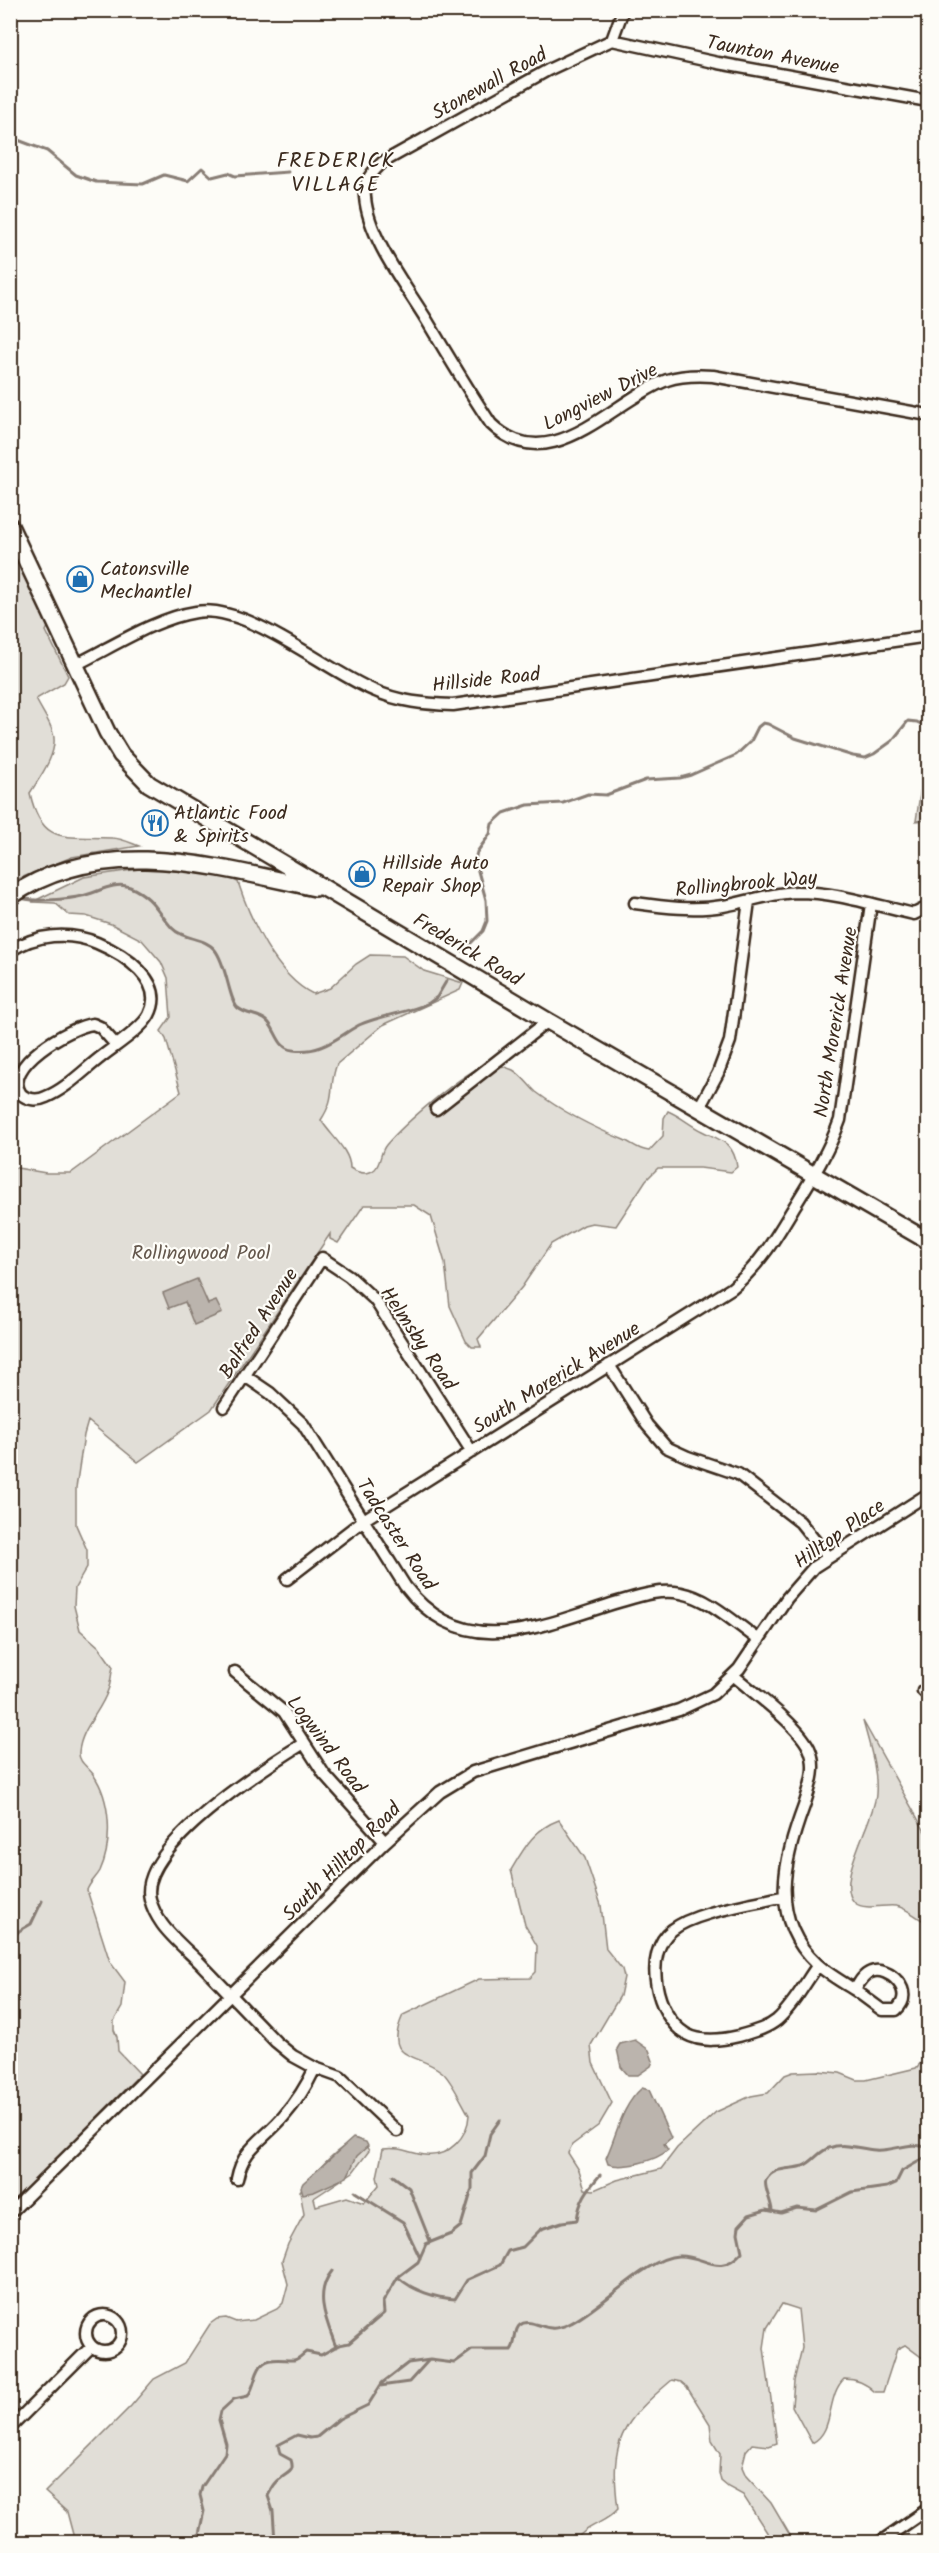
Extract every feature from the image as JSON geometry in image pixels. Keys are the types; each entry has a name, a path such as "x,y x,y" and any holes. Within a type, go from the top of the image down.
{"main road":[{"name":"Frederick Road","path":"10,526 107,732 121,755 149,784 172,800 548,1021 928,1241"},
{"path":"13,895 35,882 60,873 115,860 137,859 229,868 329,891"}],"street":[{"path":"612,40 623,10"},
{"name":"Taunton Avenue","path":"612,40 718,63 928,101"},
{"name":"Stonewall Road","path":"366,184 371,174 383,162 548,70 612,40"},
{"name":"Longview Drive","path":"366,184 364,196 369,213 388,256 486,417 503,435 515,441 542,446 558,441 583,429 651,388 668,380 694,375 712,376 928,415"},
{"name":"Hillside Road","path":"75,664 168,619 199,611 213,611 235,616 259,627 371,690 409,702 453,705 928,636"},
{"name":"Rollingbrook Way","path":"635,903 697,909 749,901 770,895 814,892 833,893 914,914 928,907"},
{"path":"699,1108 718,1073 730,1041 749,901"},
{"name":"North Morerick Avenue","path":"814,1175 840,1120 872,904"},
{"path":"10,951 36,939 74,936 104,946 132,963 148,981 152,993 149,1016 141,1025 116,1045 45,1098 27,1099 14,1084 14,1076 19,1068 46,1044 75,1028 93,1024 100,1027 116,1045"},
{"path":"436,1109 548,1021"},
{"name":"South Morerick Avenue","path":"286,1579 365,1519 732,1288 766,1254 814,1175"},
{"name":"Balfred Avenue","path":"224,1407 322,1258"},
{"name":"Helmsby Road","path":"322,1258 349,1276 375,1300 472,1452"},
{"path":"609,1365 647,1425 666,1447 745,1478 800,1522 828,1557"},
{"name":"Tadcaster Road","path":"245,1376 270,1393 303,1424 415,1599 428,1611 457,1627 474,1632 507,1633 642,1595 670,1591 698,1599 759,1640"},
{"name":"Hilltop Place","path":"759,1640 798,1583 814,1567 928,1494"},
{"name":"South Hilltop Road","path":"10,2213 385,1842 440,1792 473,1772 679,1710 713,1694 733,1675 759,1640"},
{"name":"Logwind Road","path":"236,1672 274,1702 293,1724 339,1792 385,1842"},
{"path":"733,1675 797,1732 810,1749 813,1762 811,1785 788,1852 783,1879 788,1912 800,1941 818,1965 882,2010 896,2010 905,1999 905,1994 897,1982 884,1972 876,1970 864,1977 855,1990"},
{"path":"304,1743 253,1776 210,1809 164,1856 150,1882 150,1897 162,1924 276,2042 293,2056 315,2068 340,2077 397,2132"},
{"path":"785,1896 694,1918 670,1931 656,1952 654,1963 655,1978 668,2016 686,2034 700,2039 727,2039 757,2031 777,2019 818,1965"},
{"path":"237,2179 244,2156 283,2118 305,2089 315,2068"},
{"path":"10,2428 91,2347"},
{"path":"880,2542 928,2509"}],"green space":[{"path":"11,546 48,627 46,631 68,676 64,683 36,699 50,724 54,740 48,764 30,793 35,811 50,831 59,835 115,838 139,846 72,857 11,882"},
{"path":"928,741 928,820 916,821"},
{"name":"Rollingwood Pool","path":"146,868 224,876 238,882 257,929 276,960 300,986 313,994 330,988 356,964 370,955 403,956 424,971 463,983 460,990 383,1025 337,1064 331,1098 321,1120 347,1155 350,1168 353,1170 366,1173 375,1169 384,1148 394,1136 434,1100 463,1078 486,1065 513,1070 536,1092 557,1107 589,1125 645,1150 649,1151 663,1136 664,1118 668,1111 725,1143 733,1152 737,1167 731,1172 700,1168 658,1168 646,1180 616,1226 592,1223 584,1225 551,1244 522,1287 478,1339 481,1347 472,1347 466,1341 450,1306 445,1263 431,1216 414,1205 364,1205 338,1243 330,1239 330,1234 211,1410 138,1462 88,1421 76,1488 76,1525 87,1550 87,1567 75,1588 74,1606 80,1630 99,1647 113,1667 105,1698 83,1735 79,1752 82,1762 99,1784 107,1808 108,1821 104,1860 100,1871 87,1890 110,1962 125,1982 122,2007 114,2021 118,2051 140,2074 11,2204 11,1167 46,1173 71,1173 181,1092 166,1039 161,1031 171,1017 168,978 161,962 142,940 111,924 86,916 69,915 55,903 32,902 84,877"},
{"path":"863,1721 928,1837 928,1923 896,1906 864,1907 855,1903 850,1894 849,1881 852,1867 876,1794 874,1766"},
{"path":"559,1820 585,1858 601,1905 606,1949 622,1969 624,1977 620,1996 591,2045 593,2063 612,2103 599,2125 572,2145 568,2153 579,2170 585,2189 594,2190 617,2180 661,2169 677,2148 716,2112 751,2096 768,2093 785,2075 793,2072 818,2071 840,2073 857,2080 866,2080 916,2068 928,2055 928,2362 905,2345 897,2349 883,2392 875,2392 861,2382 844,2379 838,2386 824,2431 812,2443 792,2406 794,2381 802,2348 798,2309 782,2304 767,2328 764,2348 777,2443 769,2446 752,2444 746,2451 742,2467 746,2476 771,2503 794,2542 777,2542 768,2534 743,2495 721,2481 720,2454 712,2441 710,2424 687,2387 681,2382 672,2380 641,2409 622,2435 615,2466 618,2509 585,2531 574,2542 75,2542 67,2512 45,2492 131,2406 154,2379 185,2363 210,2324 217,2319 226,2318 236,2322 254,2320 277,2309 283,2303 288,2284 282,2261 304,2214 300,2191 326,2162 340,2149 357,2139 365,2144 369,2151 353,2172 314,2198 316,2206 347,2197 364,2203 379,2185 377,2177 383,2149 433,2155 449,2149 461,2138 469,2115 457,2092 442,2072 406,2054 400,2048 397,2041 398,2030 403,2015 479,1979 530,1978 536,1972 537,1946 525,1925 511,1870 536,1834"}],"shaded area":[{"path":"197,1279 208,1304 216,1301 222,1313 194,1325 185,1302 169,1308 163,1293"},
{"path":"635,2040 649,2050 653,2061 651,2066 638,2075 628,2075 621,2067 617,2049 620,2044"},
{"path":"642,2088 649,2090 671,2138 664,2144 668,2150 656,2158 639,2163 608,2164 606,2158 624,2112"},
{"path":"353,2138 366,2142 368,2146 357,2156 347,2177 314,2192 303,2194 301,2187 303,2183"}],"waterway":[{"path":"10,137 47,151 76,175 96,182 143,184 164,175 188,181 202,168 212,177 228,173 235,176 288,172"},
{"path":"463,951 483,931 487,921 486,900 475,860 477,852 490,834 492,824 504,813 528,805 563,803 588,794 606,795 646,780 691,775 736,755 751,741 758,727 763,723 795,738 865,758 892,741 908,721 917,722 928,728"},
{"path":"20,897 40,900 69,898 118,885 138,891 177,932 206,943 215,950 222,964 232,998 238,1008 267,1021 280,1042 293,1050 303,1051 321,1047 359,1025 429,1003 437,997 447,980"},
{"path":"10,1941 19,1931 31,1924 42,1901"},
{"path":"205,2542 199,2534 204,2511 200,2495 202,2487 225,2453 226,2444 219,2420 221,2411 234,2399 248,2396 259,2369 266,2362 294,2360 306,2352 321,2355 339,2345 349,2343 384,2313 383,2302 398,2277 418,2262 426,2244 451,2234 461,2226 472,2189 472,2173 485,2156 490,2134 500,2120"},
{"path":"772,2211 765,2183 769,2176 778,2170 803,2166 829,2148 846,2146 882,2150 915,2145 928,2148"},
{"path":"275,2542 273,2511 268,2496 276,2482 292,2467 291,2460 280,2454 278,2445 297,2435 317,2437 339,2419 368,2405 382,2383 408,2363 430,2360 454,2363 472,2350 511,2350 516,2330 523,2323 547,2328 569,2324 595,2308 638,2274 666,2259 687,2256 718,2265 726,2264 742,2252 739,2226 749,2215 766,2210 781,2213 797,2208 816,2210 852,2192 887,2187 896,2183 902,2171 928,2156"},
{"path":"398,2277 425,2293 455,2299 467,2280 500,2265 508,2251 523,2247 541,2229 577,2220 584,2196 600,2175"},
{"path":"393,2176 409,2188 430,2241"},
{"path":"355,2192 403,2222 420,2258"},
{"path":"332,2271 323,2289 323,2299 326,2318 336,2347"},
{"path":"380,2386 409,2382 428,2361"}],"place":[{"name":"Catonsville Mechantle1","path":"80,579"},
{"name":"Atlantic Food & Spirits","path":"155,823"},
{"name":"Hillside Auto Repair Shop","path":"362,874"}],"district":[{"name":"FREDERICK VILLAGE","path":"336,172"}]}
